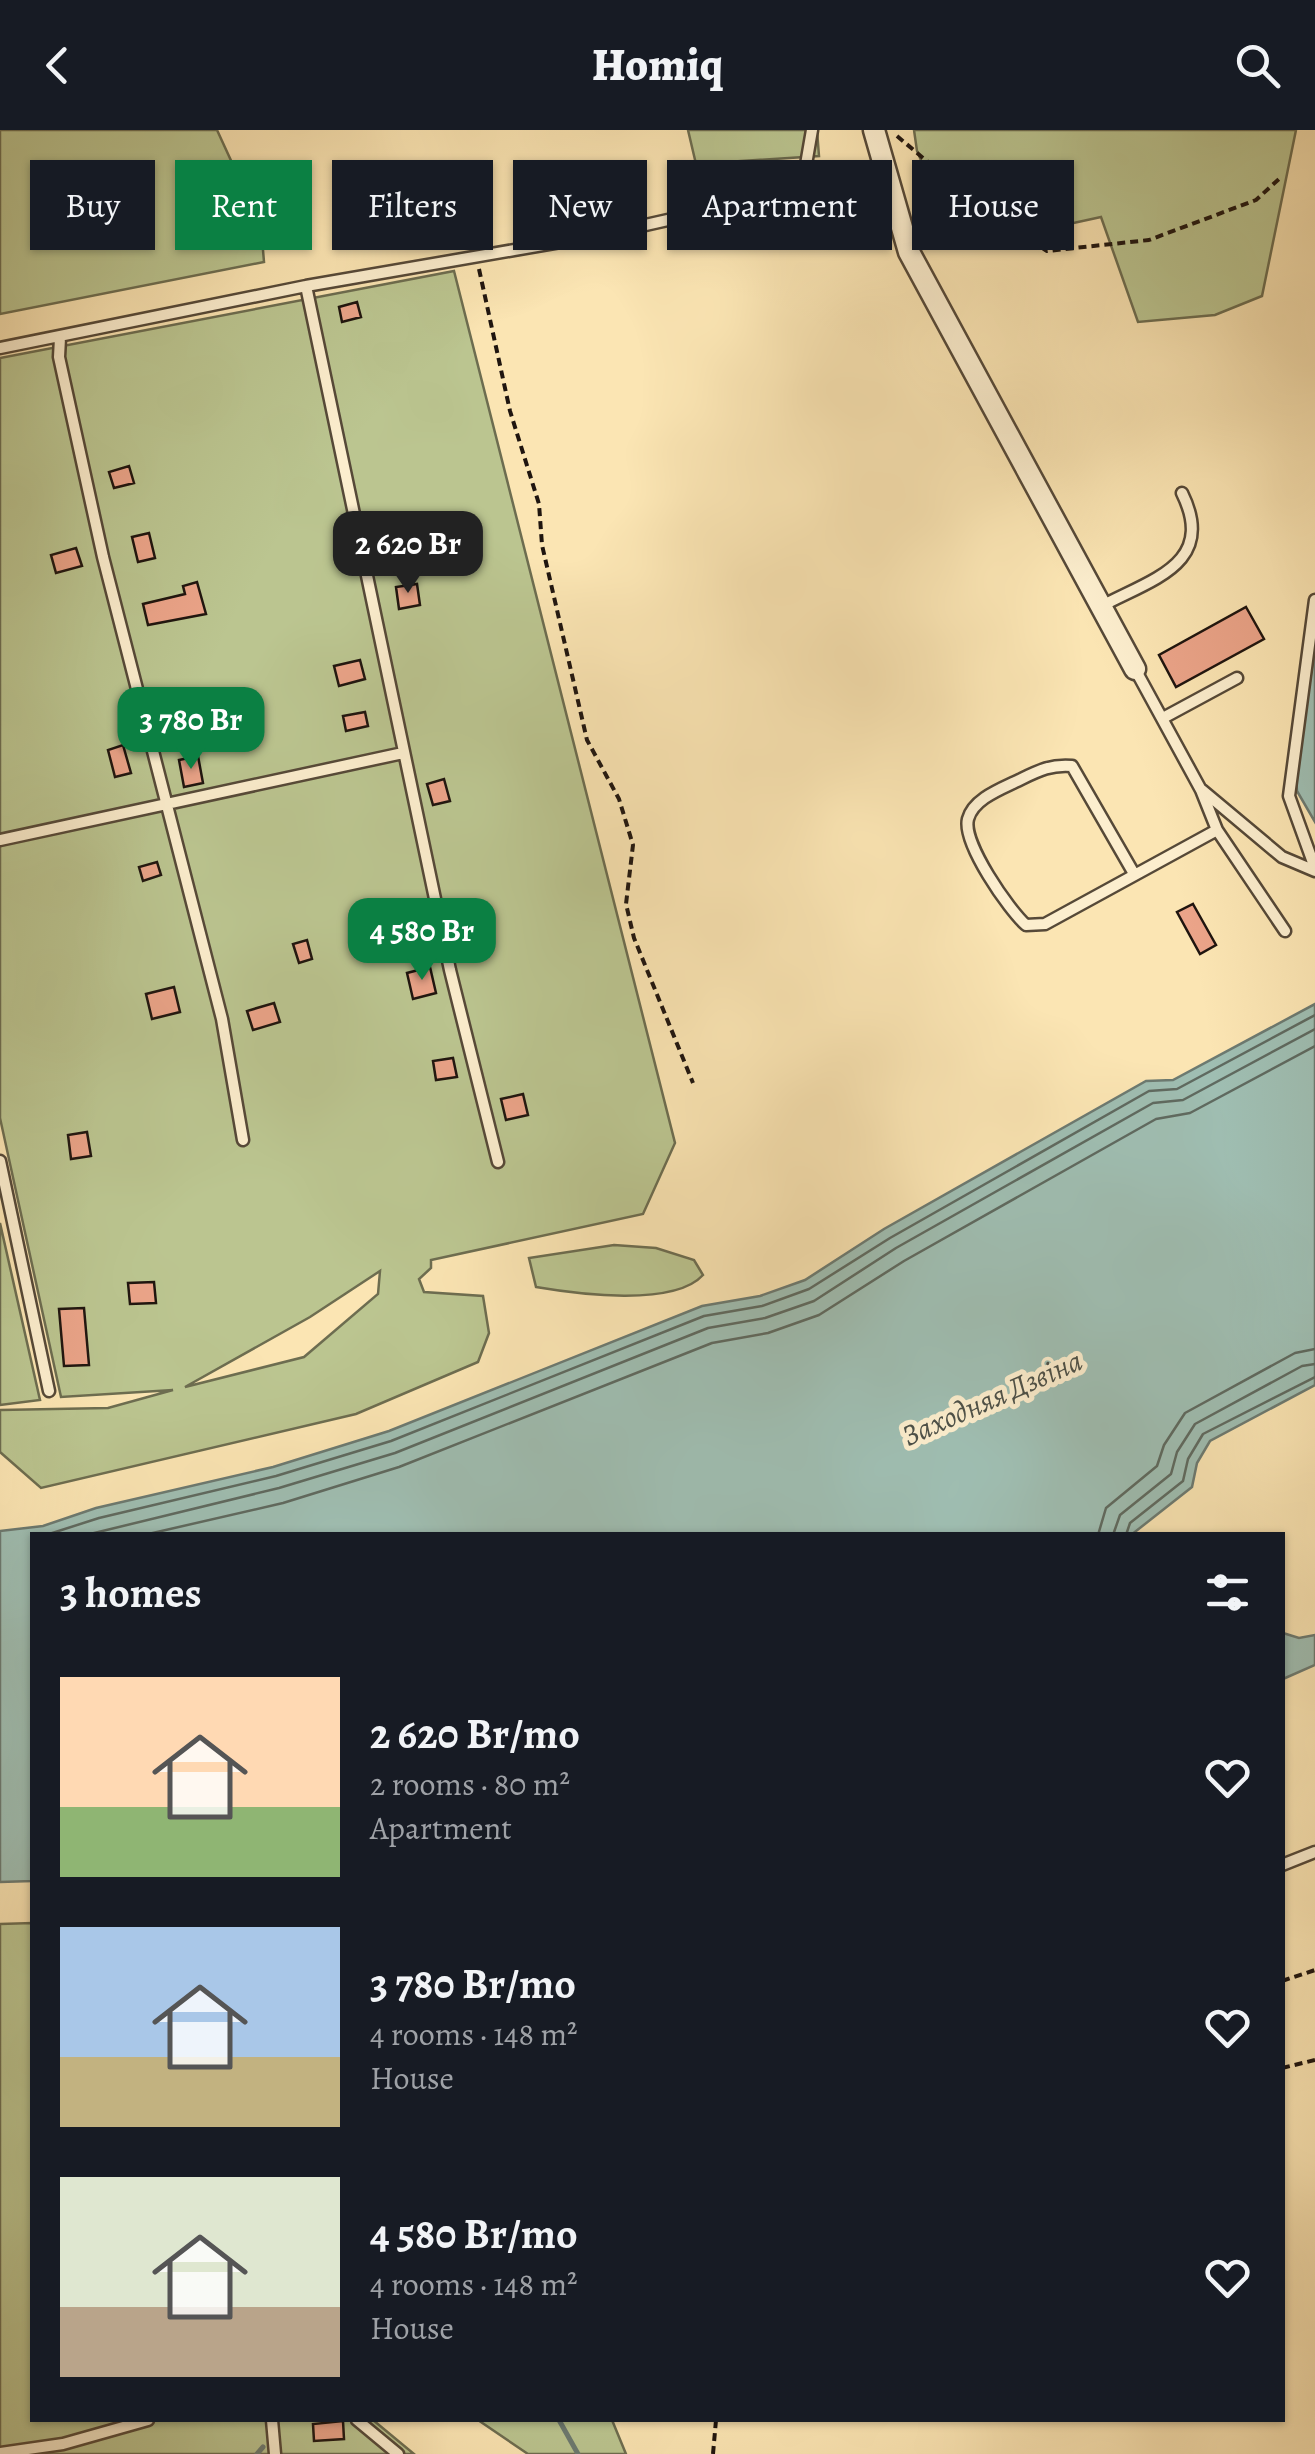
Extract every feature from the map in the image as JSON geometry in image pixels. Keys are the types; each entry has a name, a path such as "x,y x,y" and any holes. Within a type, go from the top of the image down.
{"street":[{"path":"874,130 909,252 1099,608 1136,668"}],"lane":[{"path":"0,348 306,286 600,236 779,195 804,176 812,130"},
{"path":"306,286 450,970 498,1162"},
{"path":"60,338 59,357 99,539 222,1019 243,1140"},
{"path":"1099,608 1180,562 1194,542 1194,516 1182,493"},
{"path":"1315,600 1289,796 1315,869"},
{"path":"1136,668 1201,790 1217,830 1285,931"},
{"path":"1163,718 1237,678"},
{"path":"0,840 403,753"},
{"path":"1133,872 1072,766 1052,764 984,798 968,817 968,835 1010,911 1026,925 1045,924 1133,872 1217,830"},
{"path":"1201,790 1282,857 1315,869"},
{"path":"0,1166 49,1391"},
{"path":"1285,1864 1315,1852"},
{"path":"0,2453 64,2449 142,2422"},
{"path":"272,2422 275,2454"},
{"path":"359,2422 398,2454"}],"path":[{"path":"889,130 986,211 1047,251 1148,240 1256,200 1279,179"},
{"path":"476,256 510,411 539,504 542,546 587,740 619,799 633,845 626,904 634,938 692,1083"},
{"path":"1285,1980 1315,1970"},
{"path":"1285,2067 1315,2060"},
{"path":"714,2454 716,2422"}],"green space":[{"path":"0,130 217,130 231,160 175,160 175,250 263,250 264,262 0,314"},
{"path":"688,130 817,130 819,156 695,160"},
{"path":"914,130 1296,130 1262,296 1215,315 1138,322 1101,217 1074,223 1074,160 921,160"},
{"path":"454,271 675,1143 643,1214 431,1260 431,1268 419,1279 424,1292 483,1296 489,1333 478,1362 356,1414 41,1488 0,1452 0,1410 108,1408 173,1390 61,1397 0,1118 0,358","holes":["380,1271 378,1294 304,1357 185,1387 310,1317"]},
{"path":"0,1223 40,1400 0,1405"},
{"path":"614,1245 656,1248 694,1260 703,1275 689,1285 648,1295 599,1295 536,1287 529,1258"},
{"path":"30,1923 30,2422 375,2422 414,2454 0,2454 0,1924"},
{"path":"481,2422 613,2422 626,2454 528,2454"}],"water":[{"path":"1315,646 1315,822 1297,791 1296,778"},
{"name":"Заходняя Дзвіна","path":"1315,1004 1315,1385 1210,1441 1197,1463 1192,1487 1135,1532 30,1532 30,1881 0,1882 0,1531 43,1526 96,1508 273,1467 389,1431 702,1306 760,1296 805,1280 884,1229 1146,1081 1173,1080"},
{"path":"1285,1634 1299,1638 1315,1635 1315,1665 1285,1678"}],"building":[{"path":"357,302 361,317 342,322 339,307"},
{"path":"129,466 134,483 114,488 109,472"},
{"path":"149,533 155,558 138,562 132,537"},
{"path":"76,548 82,566 56,573 51,555"},
{"path":"197,582 206,614 148,625 143,604 185,594 183,586"},
{"path":"417,584 420,605 399,609 396,587"},
{"path":"1246,607 1264,639 1176,687 1159,655"},
{"path":"360,660 365,679 339,686 334,666"},
{"path":"181,705 185,722 161,728 157,711"},
{"path":"365,712 368,726 346,731 343,716"},
{"path":"123,745 131,773 115,777 108,750"},
{"path":"198,756 203,783 184,787 179,760"},
{"path":"444,779 450,801 433,805 427,784"},
{"path":"157,862 161,875 143,881 139,867"},
{"path":"1193,904 1216,945 1200,954 1177,912"},
{"path":"307,940 312,959 299,963 293,944"},
{"path":"430,967 436,993 413,999 407,973"},
{"path":"174,987 180,1012 152,1019 146,994"},
{"path":"274,1003 280,1022 253,1030 247,1011"},
{"path":"453,1058 457,1077 436,1080 433,1061"},
{"path":"523,1094 528,1115 506,1120 501,1099"},
{"path":"87,1132 91,1156 71,1159 68,1135"},
{"path":"154,1282 156,1303 130,1304 128,1283"},
{"path":"84,1308 89,1365 64,1366 59,1309"},
{"path":"343,2422 344,2439 314,2441 313,2424"}],"waterway":[{"path":"560,2422 578,2454"},
{"path":"257,2454 263,2447"}]}
